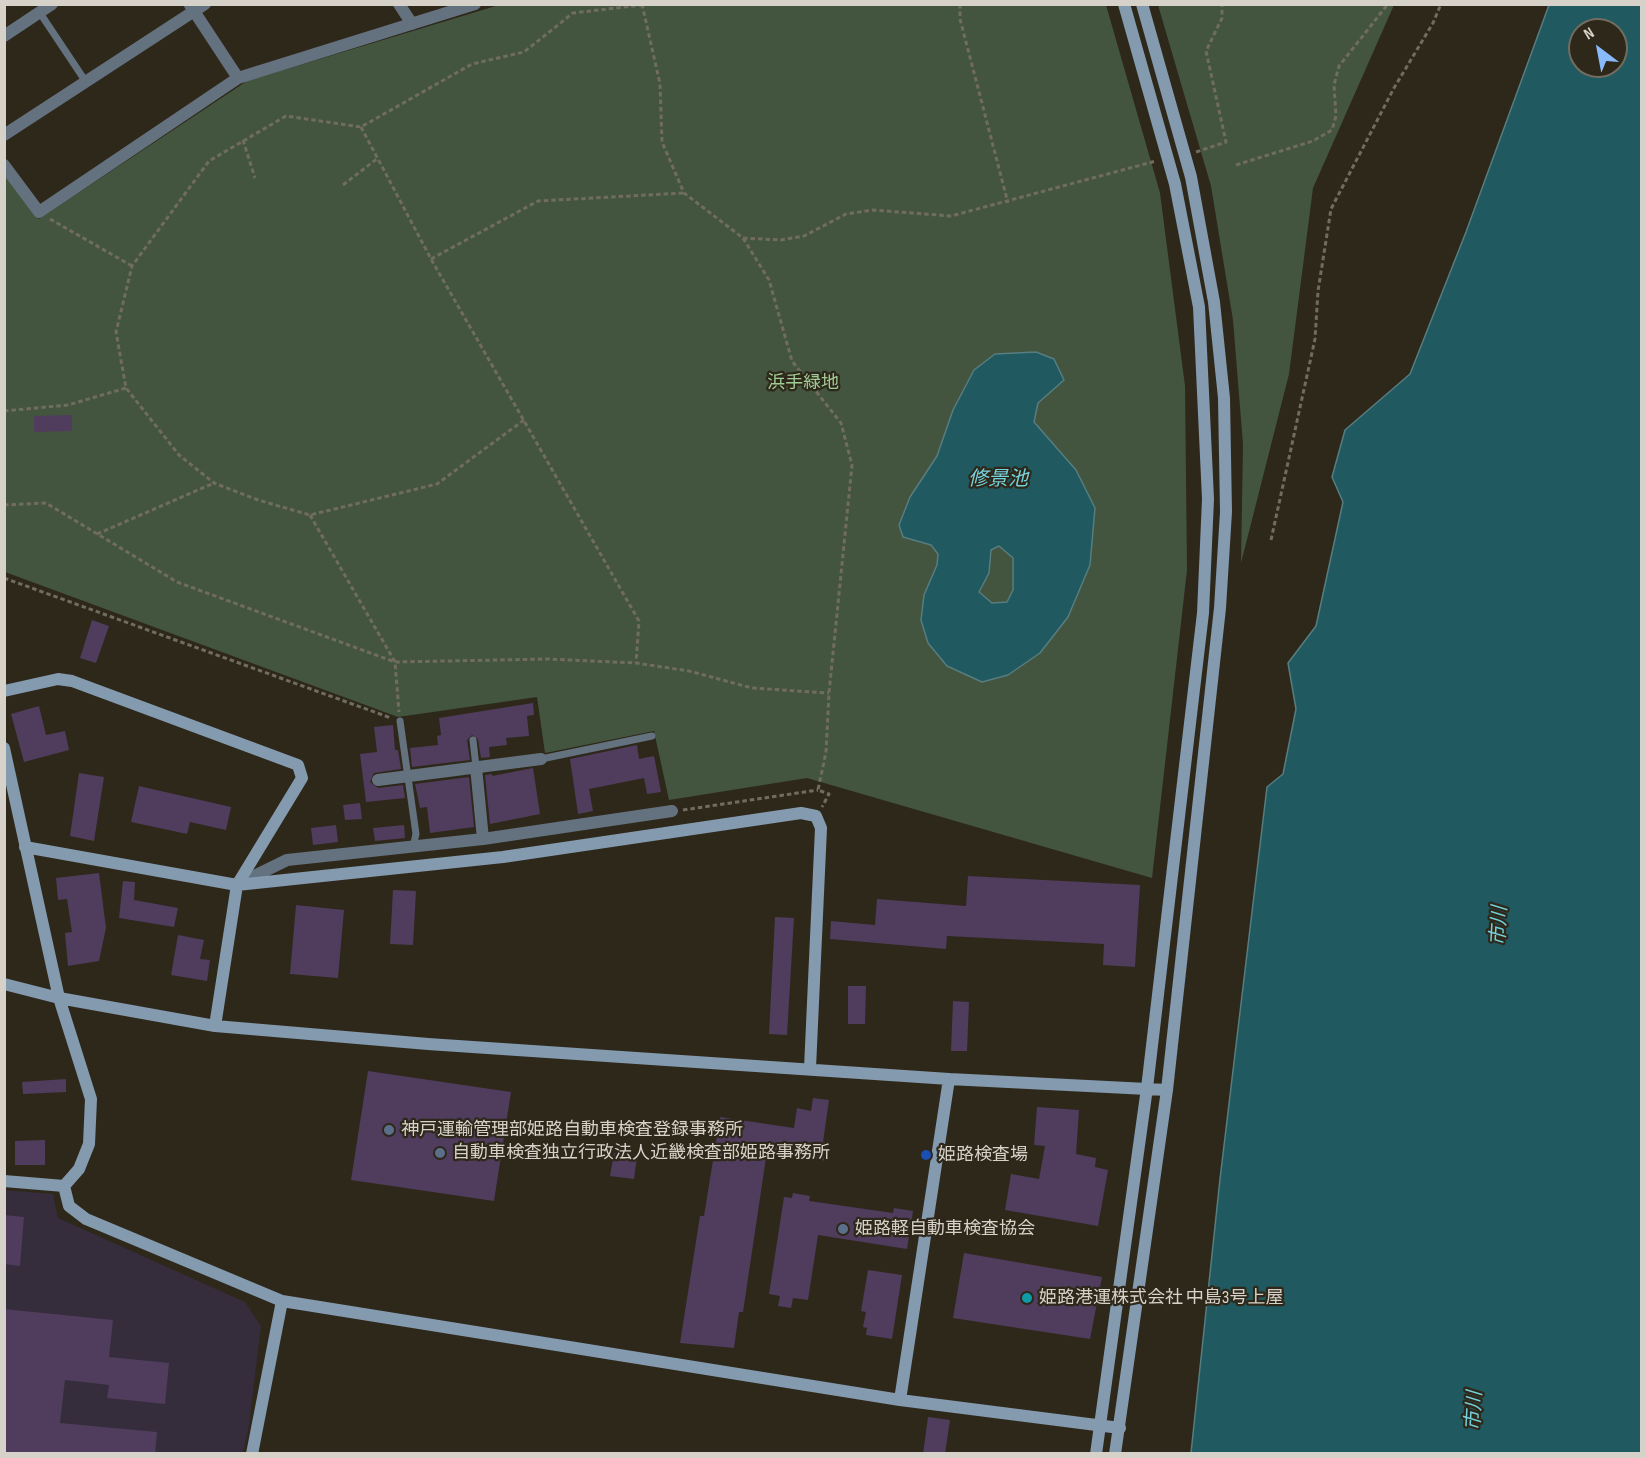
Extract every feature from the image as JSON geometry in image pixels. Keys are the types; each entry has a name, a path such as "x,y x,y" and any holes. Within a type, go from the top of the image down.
{"street":[{"path":"4,36 52,4"},
{"path":"399,4 412,24"},
{"path":"4,165 39,212 238,78 475,4"},
{"path":"1096,1454 1147,1088 1203,613 1208,499 1199,307 1168,160 1124,4"},
{"path":"1115,1454 1167,1090 1220,608 1226,512 1224,398 1214,302 1185,155 1142,4"},
{"path":"4,135 196,7 238,78"},
{"path":"1168,160 1185,155"},
{"path":"4,691 58,679 72,681 298,765 302,778 237,885 215,1026"},
{"path":"4,748 59,998 91,1099 92,1120 86,1152 79,1169 64,1186"},
{"path":"378,780 541,759"},
{"path":"476,767 483,839"},
{"path":"237,885 287,860 483,839 672,811"},
{"path":"25,847 237,885 503,857 801,813 816,816 821,828 810,1068"},
{"path":"4,984 59,998 215,1026 428,1044 949,1079 1167,1090"},
{"path":"900,1400 949,1079"},
{"path":"4,1181 64,1186"},
{"path":"64,1186 69,1206 86,1219 282,1301 900,1400 1120,1428"},
{"path":"252,1454 282,1301"}],"lane":[{"path":"40,13 86,82"},
{"path":"400,721 416,834 413,847"},
{"path":"541,759 652,736"},
{"path":"473,740 476,767"}],"path":[{"path":"960,4 960,19 1008,202"},
{"path":"1185,155 1226,142 1206,51 1222,18 1222,4"},
{"path":"1236,165 1312,141 1332,130 1336,116 1334,85 1339,66 1388,4"},
{"path":"1271,540 1315,339 1318,291 1331,208 1394,88 1442,4"},
{"path":"524,420 437,484 310,515 258,500 214,483 179,455 126,388 116,332 132,266 209,161 286,116 361,127 472,64 524,52 573,13 642,5 660,84 662,142 684,193 743,238 769,280 792,361 841,423 852,465 829,693 826,752 818,790"},
{"path":"361,127 431,260 639,621 636,663"},
{"path":"243,140 255,178"},
{"path":"343,185 378,159"},
{"path":"743,238 781,240 804,236 846,214 873,210 951,216 1155,161 1168,160"},
{"path":"431,260 538,201 684,193"},
{"path":"39,212 132,266"},
{"path":"4,411 68,405 126,388"},
{"path":"97,534 214,483"},
{"path":"4,505 46,503 177,582 395,662 548,659 636,663 689,671 752,688 829,693"},
{"path":"4,578 400,721 395,662 310,515"},
{"path":"672,811 818,790 829,794 816,816"}],"shaded area":[{"path":"4,1190 53,1194 58,1218 245,1302 261,1326 249,1425 243,1453 5,1453"}],"green space":[{"name":"浜手緑地","path":"499,5 1106,5 1160,193 1185,386 1187,570 1152,878 807,778 669,800 654,731 545,753 537,697 398,717 5,572 4,173 39,219 247,81"},
{"path":"1158,5 1394,5 1313,188 1289,374 1241,563 1243,444 1233,320 1211,186"}],"water":[{"name":"市川","path":"1549,5 1641,5 1641,1453 1191,1453 1220,1179 1267,787 1283,774 1296,709 1288,663 1316,626 1343,502 1332,477 1345,430 1410,374 1466,232"},
{"name":"修景池","path":"1036,352 1054,359 1064,380 1038,403 1034,422 1076,470 1095,508 1090,565 1068,617 1040,653 1008,675 982,682 947,666 928,643 921,620 924,595 937,565 938,554 931,545 903,537 899,525 910,497 937,456 953,410 974,370 995,354","holes":["999,546 1013,558 1013,590 1007,602 992,603 979,592 989,573 991,550"]}],"building":[{"path":"72,415 72,431 34,432 34,416"},
{"path":"92,620 109,626 96,663 80,658"},
{"path":"533,703 534,715 527,716 529,736 506,738 507,745 489,747 490,757 481,758 478,739 472,735 467,740 470,760 412,767 410,748 438,745 437,736 441,735 439,718"},
{"path":"39,706 46,735 65,731 69,750 24,762 11,714"},
{"path":"393,725 395,750 398,750 401,769 374,773 370,782 378,788 403,785 405,798 366,802 360,754 377,752 374,727"},
{"path":"637,745 639,759 654,756 661,792 647,794 644,778 589,789 593,811 578,814 570,759"},
{"path":"533,768 540,814 490,824 485,775 492,774 492,776"},
{"path":"79,773 104,777 94,841 70,836"},
{"path":"469,777 474,827 430,833 427,807 420,808 415,784"},
{"path":"139,786 231,807 226,830 190,822 187,834 131,822"},
{"path":"360,803 362,819 345,820 343,805"},
{"path":"336,825 338,842 313,845 311,828"},
{"path":"404,825 405,838 375,841 373,828"},
{"path":"99,873 106,928 99,961 68,966 65,933 72,932 67,899 58,900 56,878"},
{"path":"968,876 1140,885 1135,967 1103,965 1104,944 947,936 946,949 830,939 831,921 875,925 877,899 966,906"},
{"path":"123,881 135,882 134,900 178,908 174,927 119,918"},
{"path":"393,890 416,891 413,945 390,944"},
{"path":"296,905 344,910 338,978 290,974"},
{"path":"775,917 794,918 787,1035 769,1034"},
{"path":"178,935 204,940 200,959 210,960 207,981 171,975"},
{"path":"848,986 866,986 865,1024 848,1024"},
{"path":"953,1001 969,1002 967,1051 951,1051"},
{"path":"368,1071 511,1092 494,1201 351,1180"},
{"path":"66,1079 66,1092 23,1094 22,1082"},
{"path":"813,1098 829,1100 823,1142 829,1143 827,1161 767,1151 743,1312 739,1312 734,1348 680,1343 700,1216 704,1216 720,1117 794,1128 797,1108 811,1111"},
{"path":"1037,1107 1079,1110 1076,1154 1096,1158 1095,1167 1108,1170 1098,1226 1005,1210 1011,1174 1039,1179 1045,1146 1034,1145"},
{"path":"45,1140 45,1165 15,1165 15,1141"},
{"path":"614,1153 637,1157 634,1179 610,1176"},
{"path":"793,1193 810,1196 809,1201 893,1213 894,1208 913,1211 907,1249 818,1235 808,1300 793,1298 791,1308 778,1306 780,1296 769,1294 784,1197 792,1198"},
{"path":"4,1215 24,1217 20,1266 4,1264"},
{"name":"姫路港運株式会社 中島3号上屋","path":"964,1253 1102,1277 1090,1339 953,1318"},
{"path":"868,1270 902,1275 892,1339 866,1335 867,1328 863,1327 866,1312 861,1311"},
{"path":"4,1309 113,1320 109,1357 169,1363 165,1404 107,1398 109,1385 65,1380 60,1423 157,1432 155,1454 4,1454"},
{"path":"928,1417 950,1420 945,1454 923,1454"}],"place":[{"name":"神戸運輸管理部姫路自動車検査登録事務所","path":"389,1130"},
{"name":"自動車検査独立行政法人近畿検査部姫路事務所","path":"440,1153"},
{"name":"姫路検査場","path":"926,1155"},
{"name":"姫路軽自動車検査協会","path":"843,1229"},
{"name":"姫路港運株式会社 中島3号上屋","path":"1027,1298"}]}
